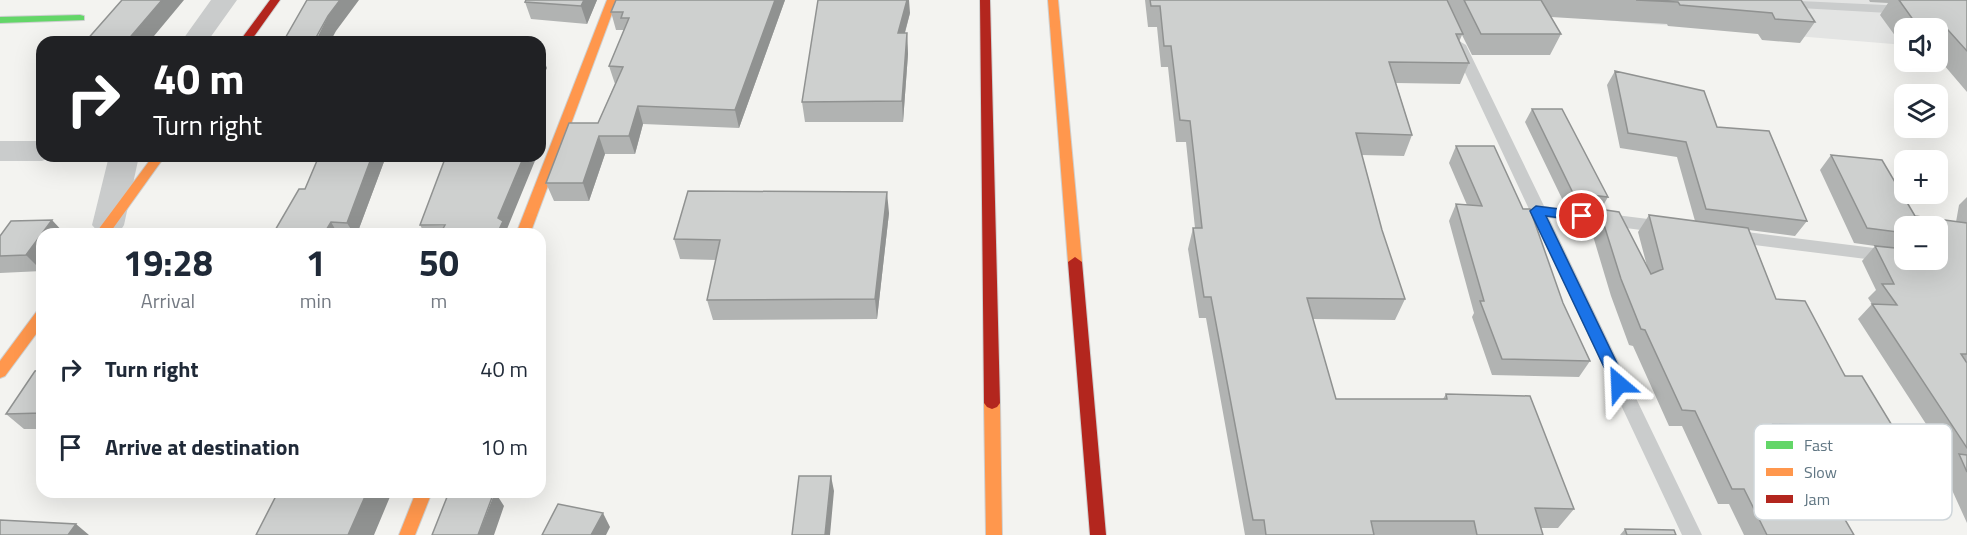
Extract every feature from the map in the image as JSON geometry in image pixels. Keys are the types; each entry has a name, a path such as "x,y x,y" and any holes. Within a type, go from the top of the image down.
{"main road":[{"path":"248,36 275,0"},
{"path":"525,228 612,0"},
{"path":"985,0 994,535"},
{"path":"1053,0 1098,535"},
{"path":"0,20 80,18"},
{"path":"106,228 155,162"},
{"path":"0,372 36,323"},
{"path":"407,535 422,498"}],"street":[{"path":"198,36 224,0"},
{"path":"0,151 36,151"},
{"path":"106,228 122,162"}],"lane":[{"path":"1770,3 1921,10"},
{"path":"1452,32 1692,535"},
{"path":"1536,211 1677,229"},
{"path":"1712,233 1894,256"}],"shaded area":[{"path":"1361,0 1957,0 1945,18 1894,18 1894,44"}],"building":[{"path":"122,0 162,0 131,36 90,36"},
{"path":"307,0 340,0 317,36 286,36"},
{"path":"526,0 584,0 581,6 525,2"},
{"path":"616,0 775,0 735,110 638,106 629,136 599,136 583,183 546,183 569,123 598,123 623,67 609,66 629,18 621,18 623,12 611,12"},
{"path":"818,0 907,0 898,33 907,33 902,101 802,102"},
{"path":"1150,0 1447,0 1463,34 1456,34 1469,63 1389,62 1412,135 1356,133 1382,230 1405,299 1307,298 1336,399 1447,399 1446,394 1530,396 1574,509 1535,508 1543,535 1477,535 1474,521 1371,521 1374,535 1266,535 1264,520 1253,520 1211,297 1204,297 1193,228 1202,228 1190,121 1180,120 1171,46 1164,46 1160,6 1151,6"},
{"path":"1464,0 1541,0 1561,34 1481,34"},
{"path":"1636,0 1801,0 1815,22 1775,19 1772,13 1680,5 1678,2"},
{"path":"1899,0 1967,0 1967,51 1948,30 1948,18 1912,18"},
{"path":"1615,71 1704,91 1717,127 1769,131 1807,221 1706,209 1686,142 1628,133"},
{"path":"1532,109 1562,109 1608,197 1573,193"},
{"path":"1456,146 1494,146 1523,209 1530,209 1563,303 1590,361 1502,359 1480,301 1484,301 1456,204 1482,206"},
{"path":"1831,155 1882,160 1894,180 1894,204 1908,204 1915,216 1894,216 1894,232 1867,228"},
{"path":"316,162 370,162 347,223 331,222 327,228 276,228 299,189 305,189"},
{"path":"444,162 521,162 498,218 503,221 500,228 443,228 445,225 420,225"},
{"path":"688,191 887,192 875,299 707,300 720,240 674,239"},
{"path":"1599,209 1619,212 1651,274 1663,269 1649,215 1748,228 1776,299 1805,301 1845,376 1862,376 1891,424 1754,424 1754,509 1744,489 1732,489 1695,411 1682,410 1645,330 1641,329 1621,279"},
{"path":"52,220 46,228 36,228 36,242 26,255 0,256 0,236 11,221"},
{"path":"1948,220 1967,223 1967,354 1961,354 1967,363 1967,448 1872,304 1897,305 1882,284 1894,284 1875,246 1894,248 1894,270 1948,270"},
{"path":"35,371 36,413 6,414"},
{"path":"1959,454 1967,455 1967,472"},
{"path":"799,476 831,476 825,535 792,535"},
{"path":"275,498 364,498 348,535 256,535"},
{"path":"447,498 492,498 478,535 432,535"},
{"path":"558,504 603,513 591,535 542,535"},
{"path":"0,520 76,524 68,535 0,535"},
{"path":"1760,520 1845,520 1854,535 1767,535"},
{"path":"1625,529 1674,530 1676,535 1627,535"}],"traffic: fast":[{"path":"0,20 80,18"}],"traffic: slow":[{"path":"525,228 612,0"},
{"path":"1053,0 1075,262"},
{"path":"106,228 155,162"},
{"path":"0,372 36,323"},
{"path":"992,403 994,535"},
{"path":"407,535 422,498"}],"traffic: jam":[{"path":"248,36 275,0"},
{"path":"985,0 992,403"},
{"path":"1075,262 1098,535"}],"route":[{"path":"1582,216 1536,211 1619,384"}]}
